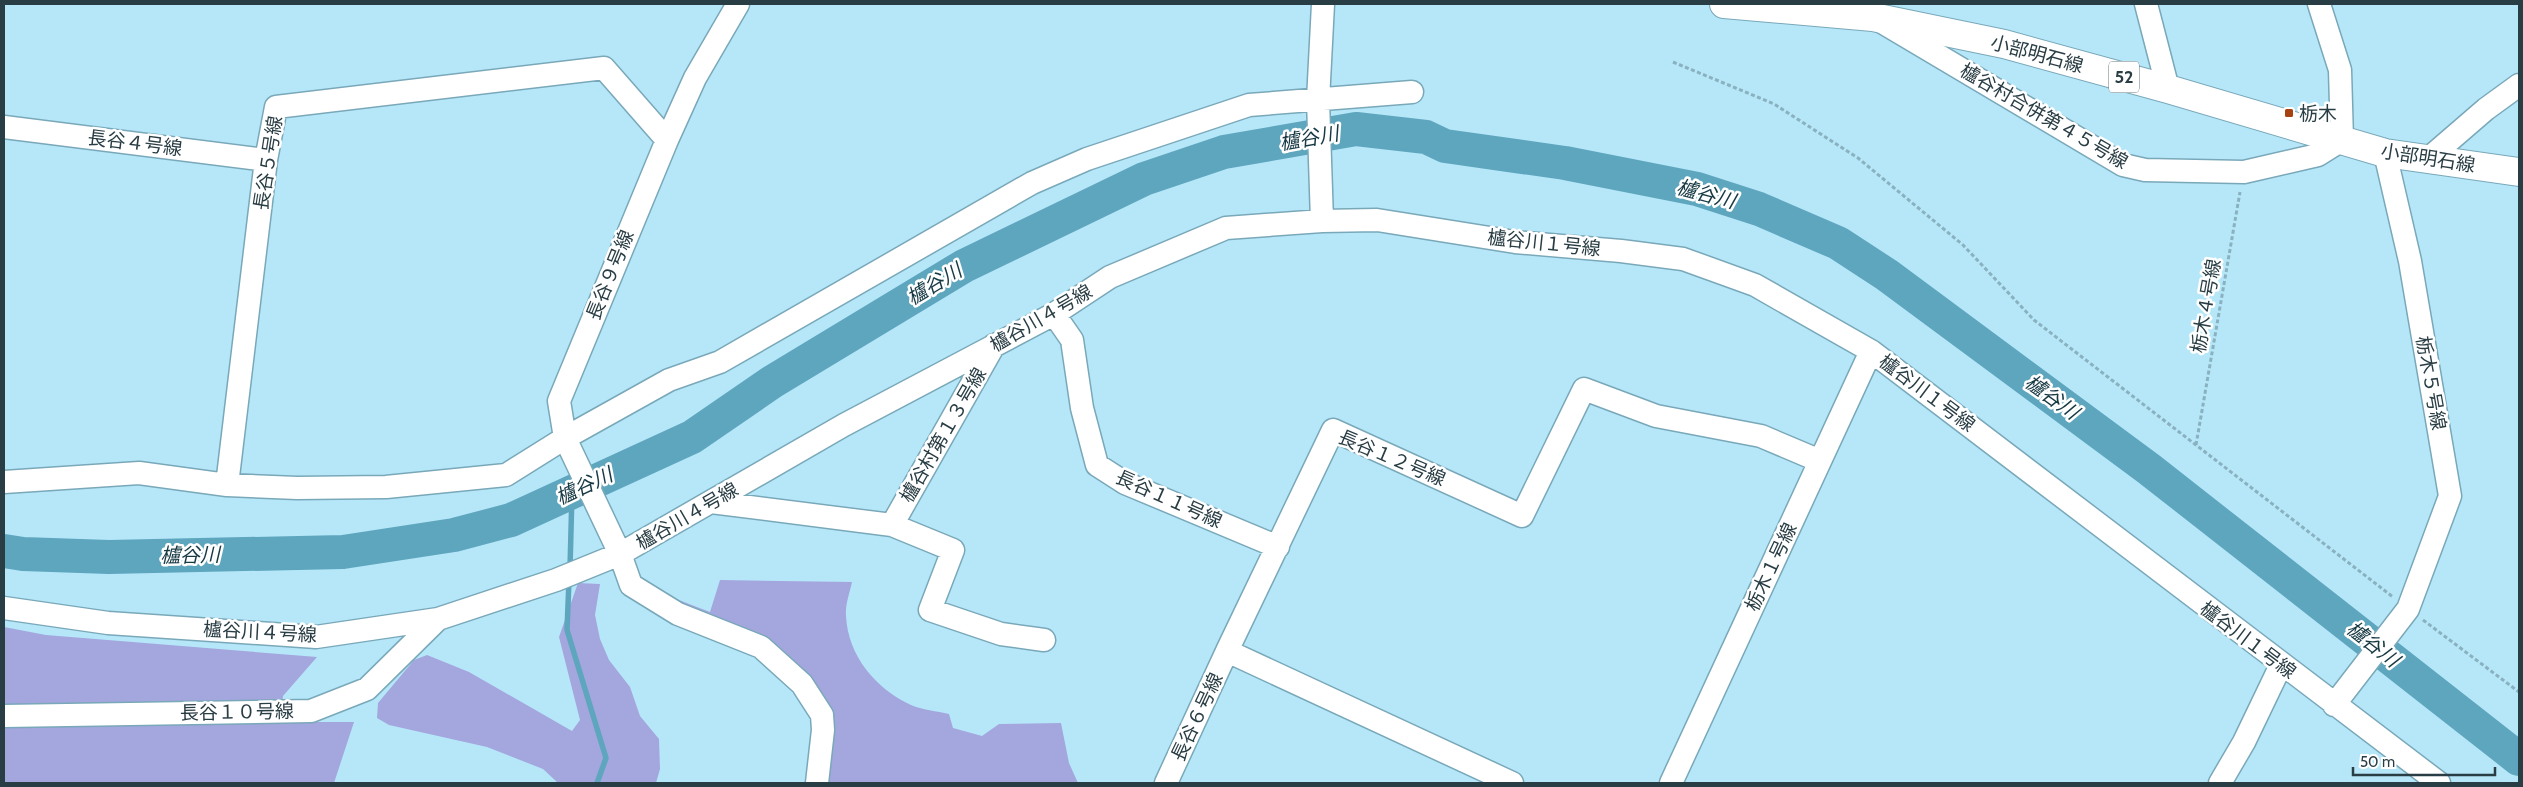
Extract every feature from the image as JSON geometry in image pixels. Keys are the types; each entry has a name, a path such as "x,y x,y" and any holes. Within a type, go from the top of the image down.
{"main road":[{"name":"小部明石線","path":"1724,4 1874,10 2168,88 2385,152 2519,172"}],"street":[{"name":"長谷９号線","path":"738,4 695,78 666,140 560,401 565,438 620,554 631,585 678,614 761,647 802,684 822,715 823,730 817,783"},
{"path":"1322,221 1318,100 1323,4"},
{"path":"2146,4 2168,88"},
{"path":"2319,4 2340,70 2342,140"},
{"name":"櫨谷村合併第４５号線","path":"1874,10 2123,165 2145,170 2244,172 2318,155 2342,140"},
{"name":"長谷５号線","path":"227,485 266,160 276,107 604,68 666,140"},
{"path":"2428,159 2486,109 2519,85"},
{"path":"4,482 139,473 227,485 297,488 386,487 506,475 565,438 669,380 720,362 1032,183 1087,159 1249,105 1412,92"},
{"name":"長谷４号線","path":"4,127 266,160"},
{"name":"栃木５号線","path":"2334,705 2408,609 2450,496 2410,261 2385,152"},
{"name":"櫨谷川１号線","path":"1322,221 1377,220 1515,242 1621,251 1683,260 1755,285 1871,351 2281,665 2439,783"},
{"name":"櫨谷川４号線","path":"4,608 108,623 316,637 438,619 556,580 620,554 844,425 1054,314 1110,277 1226,228 1322,221"},
{"name":"長谷１１号線","path":"1054,314 1072,340 1082,408 1097,465 1126,483 1278,547"},
{"name":"櫨谷村第１３号線","path":"892,525 994,345"},
{"name":"栃木１号線","path":"1671,783 1871,351"},
{"name":"長谷１２号線","path":"1227,651 1333,430 1522,516 1584,389 1656,416 1761,436 1820,462"},
{"path":"711,502 892,525 953,550 930,610 1001,634 1044,640"},
{"name":"長谷１０号線","path":"4,716 311,711 367,688 438,619"},
{"path":"1227,651 1512,783"},
{"name":"長谷６号線","path":"1166,783 1227,651"},
{"path":"2220,783 2244,742 2281,665"}],"path":[{"path":"1673,62 1774,104 1858,158 1963,245 2034,320 2408,609 2519,692"},
{"name":"栃木４号線","path":"2196,445 2244,172"}],"shaded area":[{"path":"720,580 852,582 846,612 852,645 866,670 886,690 915,707 949,714 953,728 982,736 999,724 1061,723 1069,763 1078,783 824,783 810,679 676,608 676,599 710,612"},
{"path":"578,583 600,584 595,615 600,639 609,660 630,687 640,716 659,739 660,769 656,783 558,783 543,769 487,747 389,725 377,718 378,703 414,660 427,655 469,672 572,731 580,720 559,637"},
{"path":"4,627 46,635 317,657 283,696 280,722 354,722 334,783 4,783"}],"waterway":[{"name":"櫨谷川","path":"4,551 23,554 109,557 343,552 454,535 511,520 692,437 772,382 964,266 1144,179 1224,152 1356,129 1426,137 1445,146 1565,163 1697,189 1759,209 1838,243 1887,275 2149,469 2519,759"},
{"path":"570,569 572,492"},
{"path":"569,580 567,630 606,758 597,783"}],"place":[{"name":"栃木","path":"2289,113"}]}
